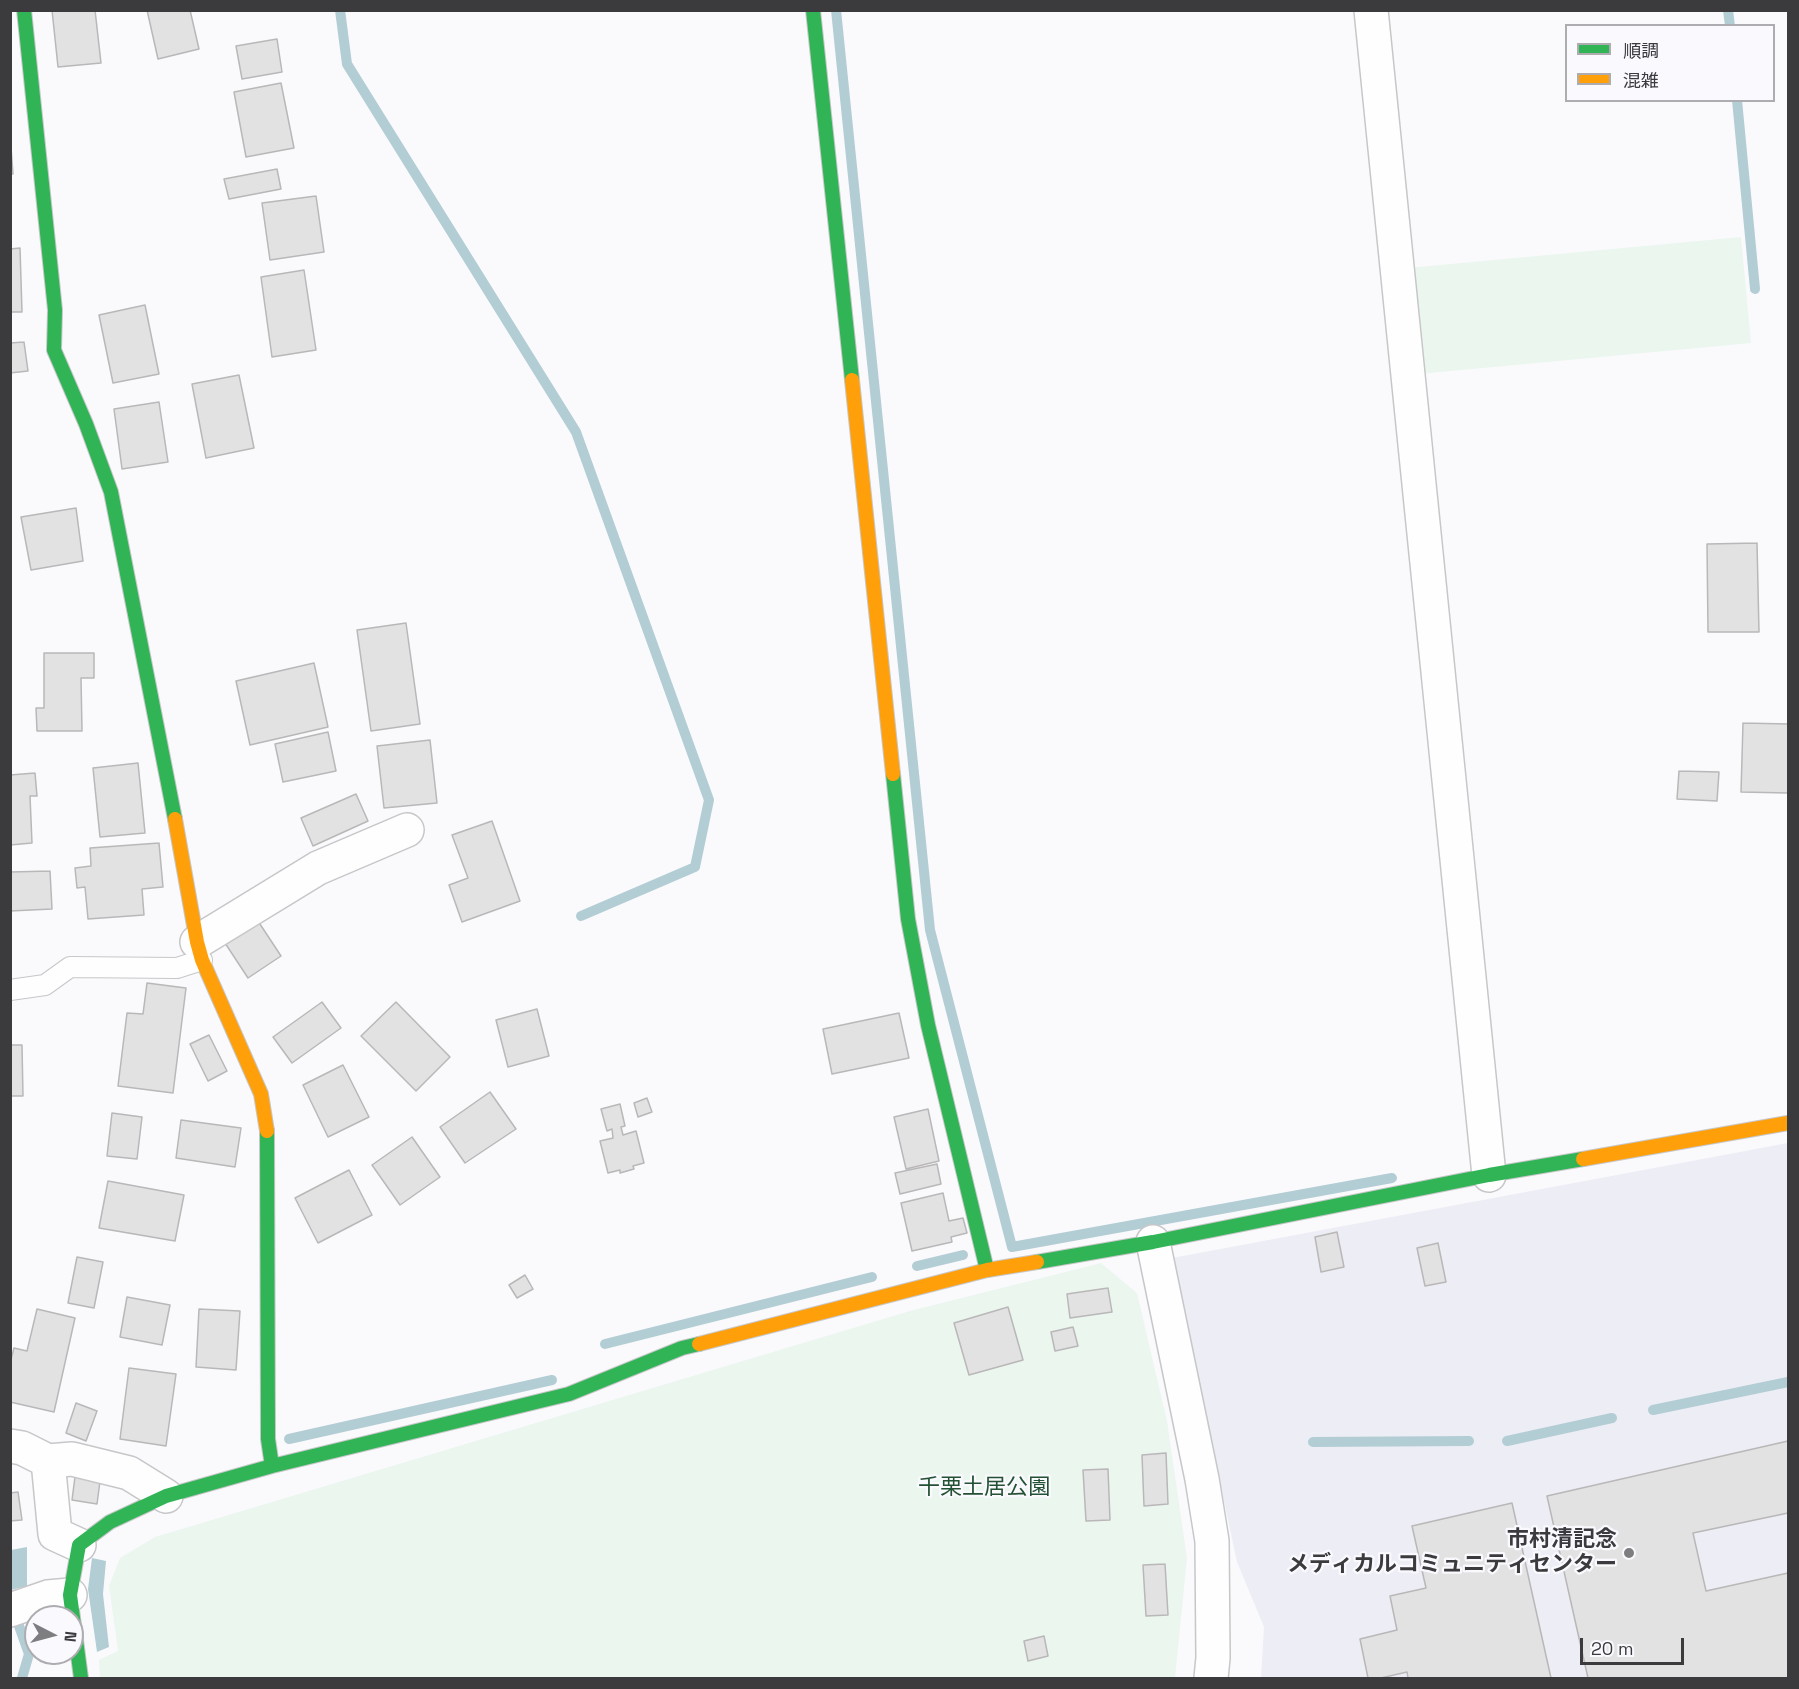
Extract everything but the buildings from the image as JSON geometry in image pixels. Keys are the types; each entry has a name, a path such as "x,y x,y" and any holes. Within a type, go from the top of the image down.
{"street":[{"path":"24,10 55,310 54,350 86,424 111,492 200,951 261,1094 268,1134 268,1439 272,1466"},
{"path":"813,10 908,919 928,1025 987,1270"},
{"path":"1371,10 1489,1175"},
{"path":"200,951 318,868 407,830"},
{"path":"81,1678 70,1595 79,1545 110,1522 166,1496 272,1466 569,1394 682,1348 987,1270 1153,1242 1489,1175 1788,1123"},
{"path":"1153,1242 1202,1479 1212,1541 1213,1658 1211,1678"},
{"path":"10,1446 22,1448 48,1461 72,1459 129,1473 166,1496"},
{"path":"48,1461 55,1534 79,1545"},
{"path":"10,1610 48,1597 70,1595"}],"lane":[{"path":"10,990 45,985 70,967 177,968 200,951"}],"shaded area":[{"path":"1788,1143 1788,1678 1261,1678 1264,1627 1237,1562 1172,1258"}],"green space":[{"path":"1741,237 1751,343 1419,374 1408,268"},
{"name":"千栗土居公園","path":"1101,1263 1137,1293 1167,1421 1187,1558 1175,1678 100,1678 99,1660 118,1651 109,1586 120,1558 155,1537 910,1311"}],"water":[{"path":"27,1547 27,1586 11,1590 11,1550"},
{"path":"92,1558 106,1561 103,1594 109,1647 97,1652 88,1589"}],"waterway":[{"path":"340,10 347,64 576,432 709,800 695,867 581,916"},
{"path":"836,10 930,930 1012,1247 1392,1178"},
{"path":"1728,10 1730,24"},
{"path":"1737,102 1755,289"},
{"path":"917,1266 963,1255"},
{"path":"605,1344 872,1277"},
{"path":"289,1439 552,1380"},
{"path":"1653,1410 1788,1382"},
{"path":"1507,1441 1612,1418"},
{"path":"1313,1442 1469,1441"},
{"path":"18,1623 29,1654 22,1678"}],"traffic: fast":[{"path":"24,10 55,310 54,350 86,424 111,492 175,819"},
{"path":"813,10 852,380"},
{"path":"893,774 908,919 928,1025 987,1270"},
{"path":"267,1131 268,1439 272,1466"},
{"path":"1037,1262 1153,1242 1489,1175 1583,1159"},
{"path":"81,1678 70,1595 79,1545 110,1522 166,1496 272,1466 569,1394 682,1348 699,1344"}],"traffic: slow":[{"path":"852,380 893,774"},
{"path":"175,819 202,960 261,1094 267,1131"},
{"path":"1583,1159 1788,1123"},
{"path":"699,1344 987,1270 1037,1262"}],"place":[{"name":"市村清記念 メディカルコミュニティセンター","path":"1629,1553"}]}
